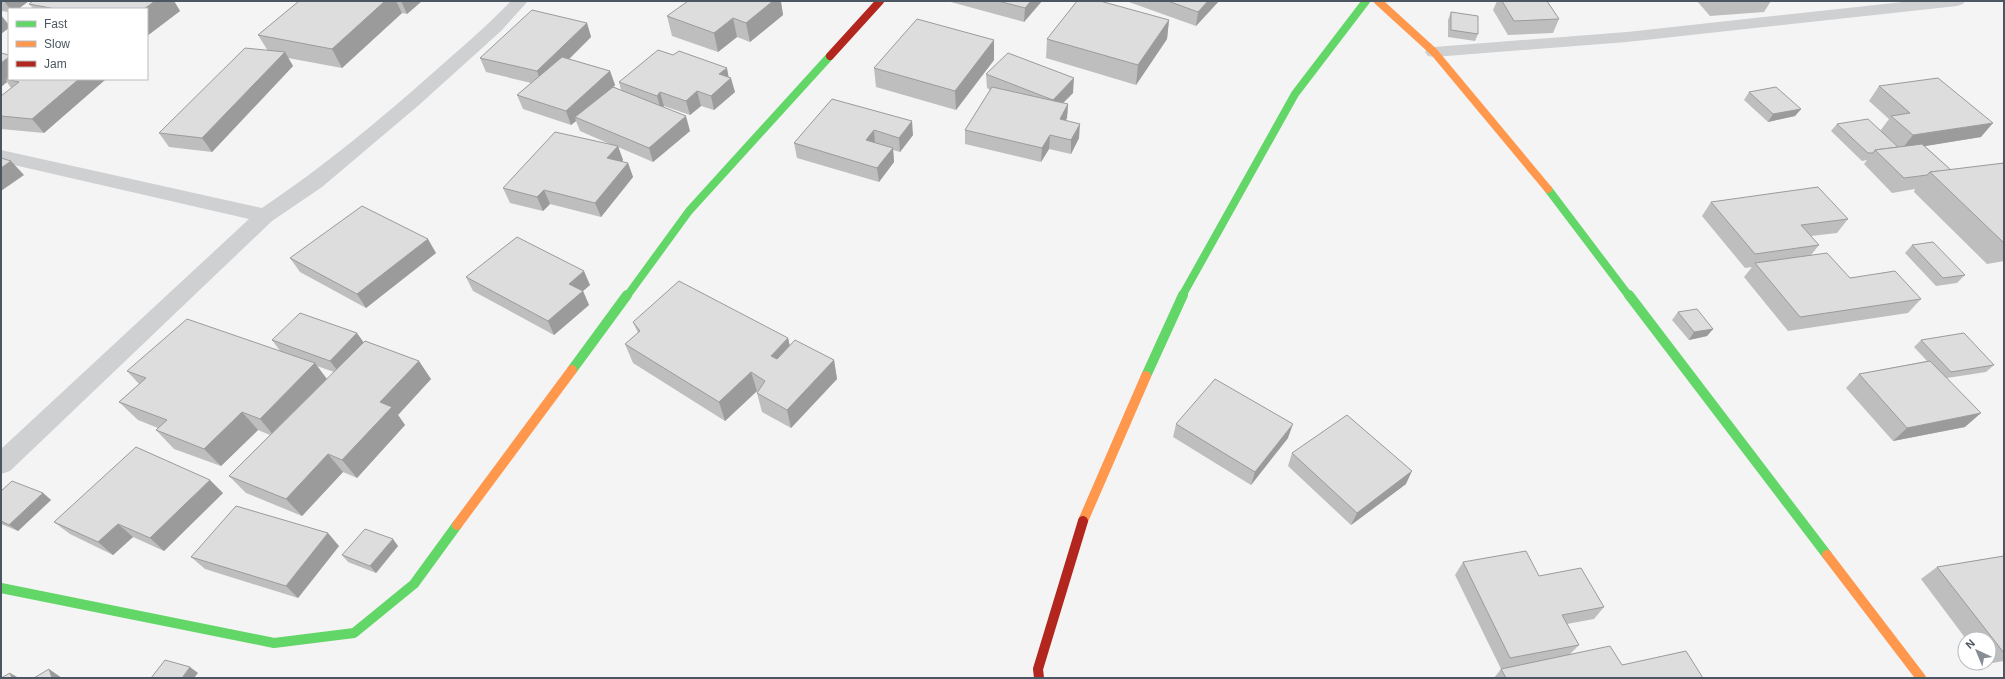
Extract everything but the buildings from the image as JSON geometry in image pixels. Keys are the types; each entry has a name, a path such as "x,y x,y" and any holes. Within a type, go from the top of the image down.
{"street":[{"path":"1,464 265,216 315,182 412,101 495,27 518,1"},
{"path":"3,586 274,643 354,633 414,584 689,212 880,1"},
{"path":"1036,675 1086,512 1187,285 1295,94 1366,1"},
{"path":"1378,1 1434,52 1560,204 1921,678"},
{"path":"1434,52 1626,37 1957,1"},
{"path":"1,156 265,216"}],"traffic: fast":[{"path":"1146,376 1187,285 1295,94 1366,1"},
{"path":"572,370 689,211 830,56"},
{"path":"1548,189 1827,555"},
{"path":"1,588 274,643 354,633 414,584 457,525"}],"traffic: slow":[{"path":"1378,1 1434,52 1548,189"},
{"path":"457,525 572,370"},
{"path":"1083,521 1146,376"},
{"path":"1827,555 1921,678"}],"traffic: jam":[{"path":"830,56 880,1"},
{"path":"1039,678 1038,669 1083,521"}]}
